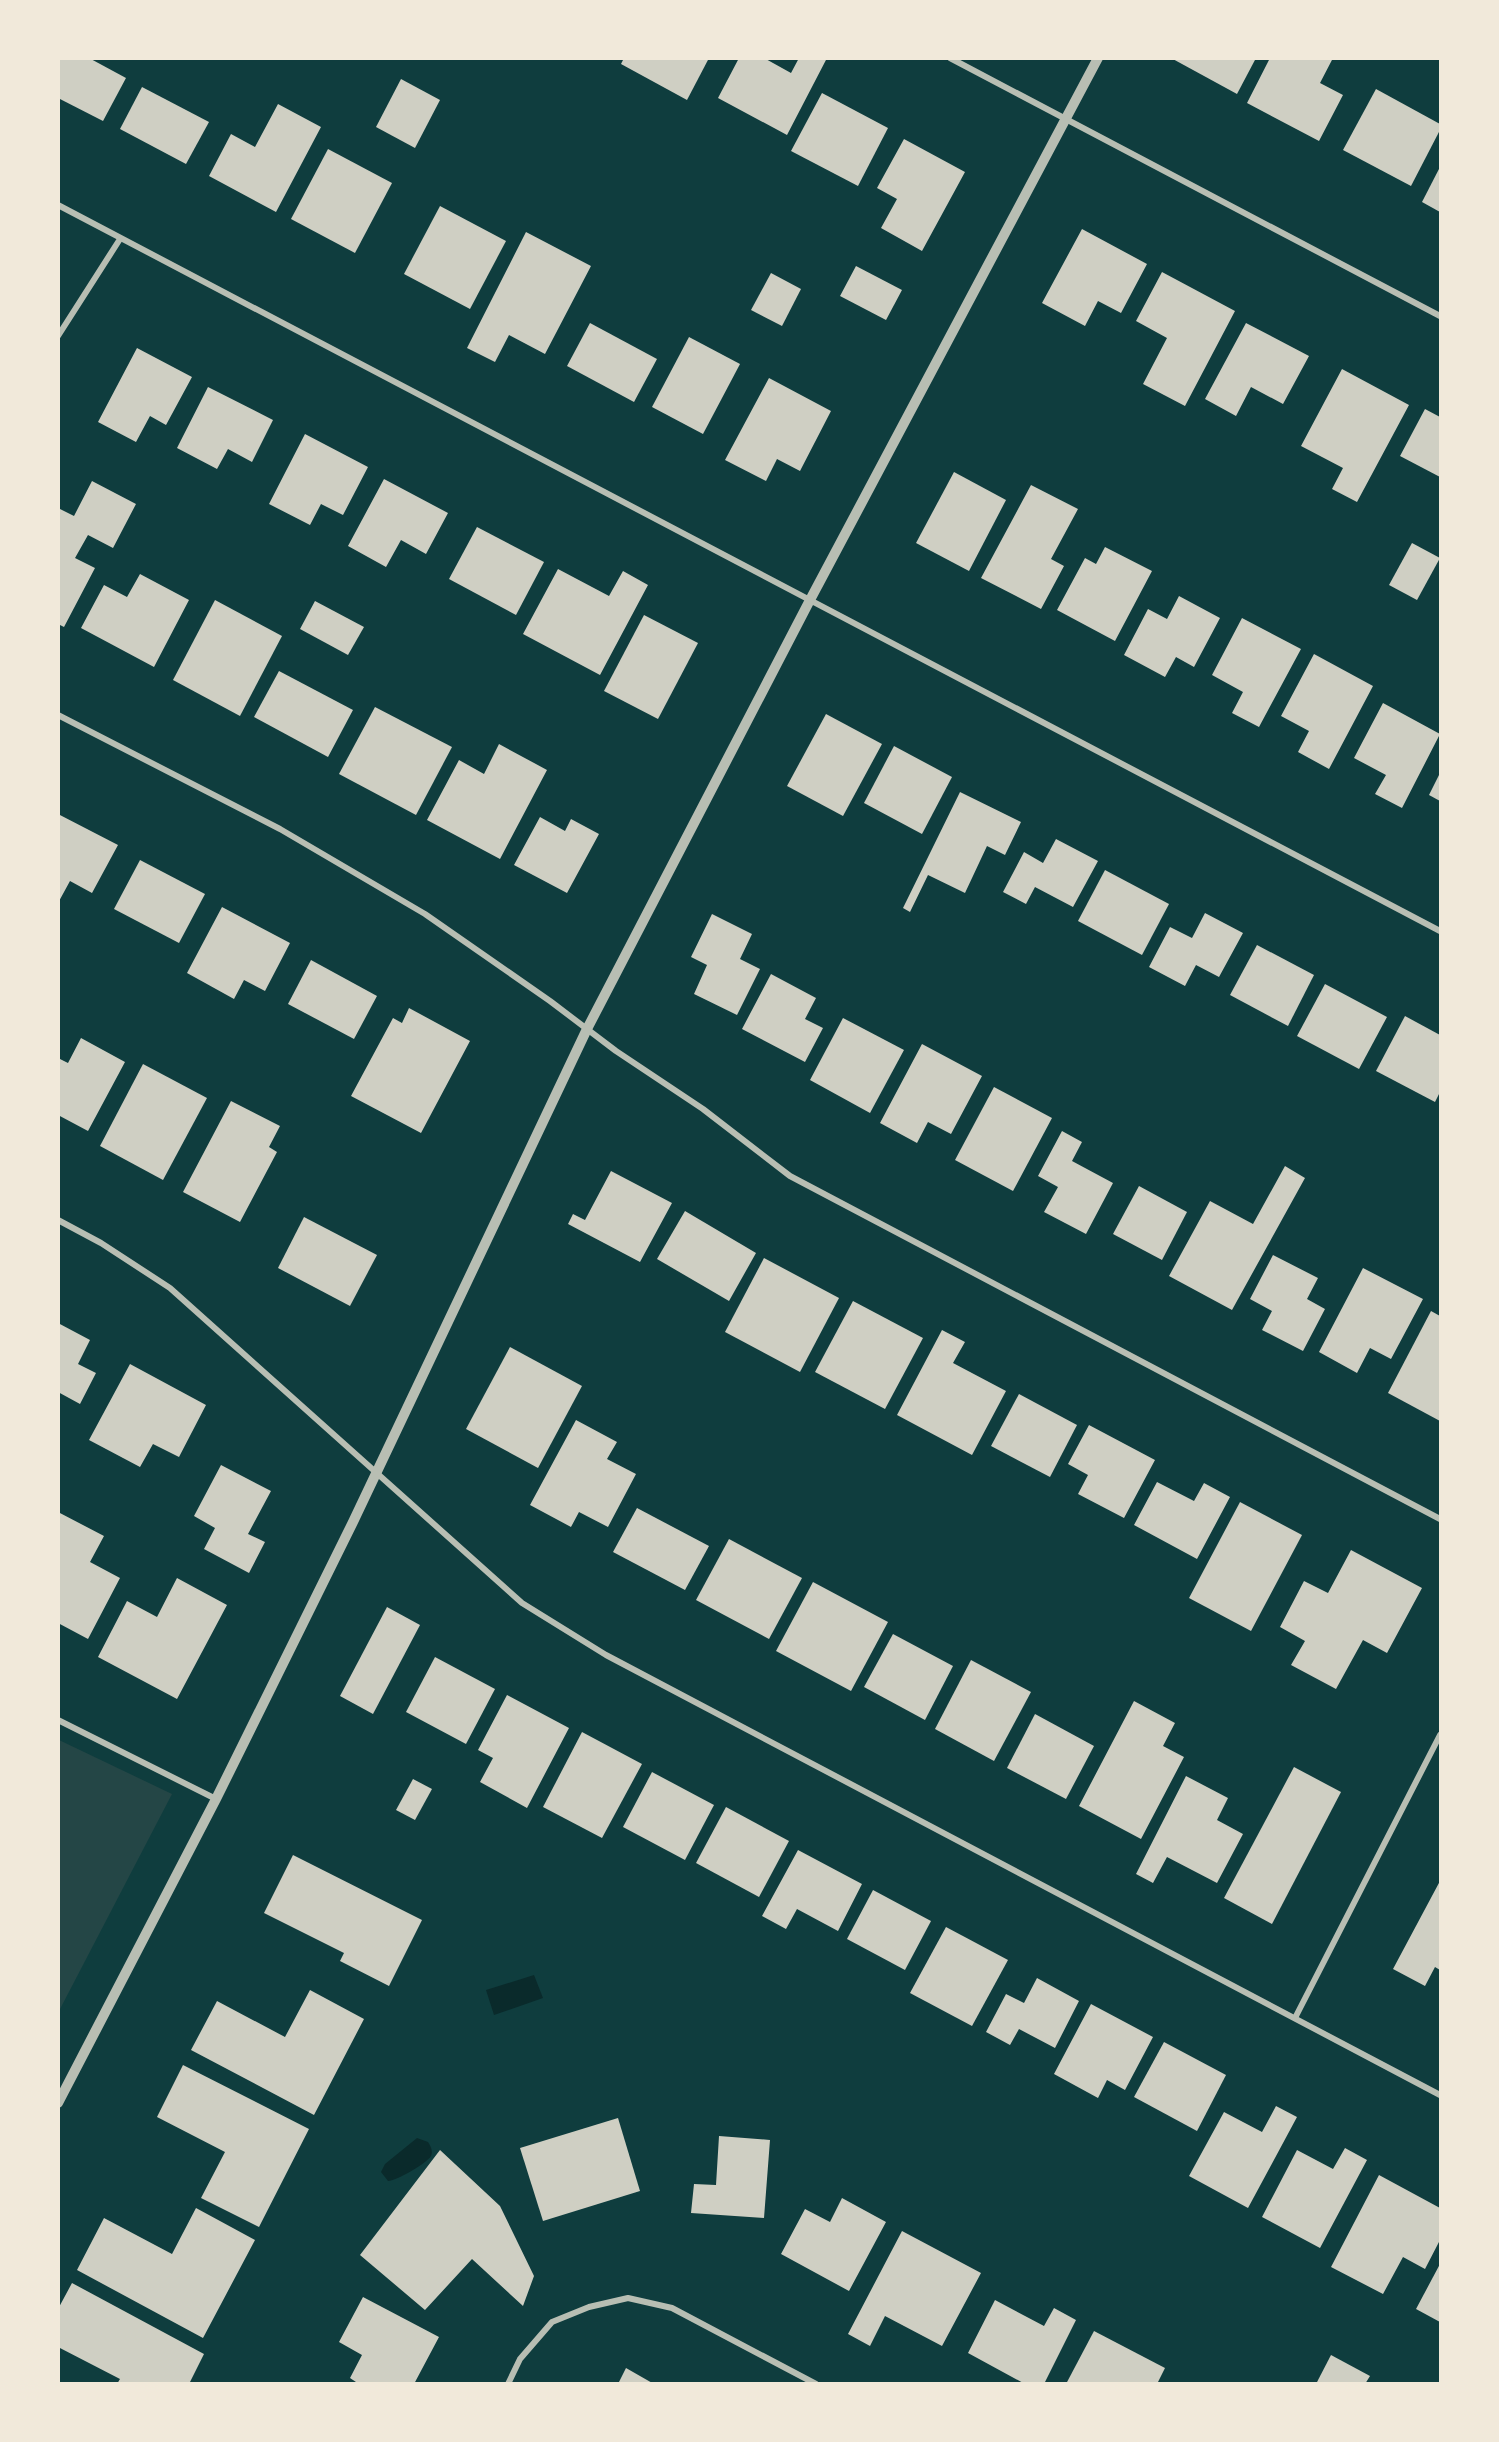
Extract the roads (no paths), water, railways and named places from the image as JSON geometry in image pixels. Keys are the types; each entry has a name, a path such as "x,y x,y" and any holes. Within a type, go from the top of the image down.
{"street":[{"path":"950,58 1440,316"},
{"path":"58,2103 216,1799 356,1516 586,1029 810,600 1098,58"},
{"path":"58,205 1440,931"},
{"path":"58,336 120,239"},
{"path":"58,715 280,829 425,914 703,1109 790,1176 1440,1519"},
{"path":"58,1220 101,1243 170,1288 522,1603 606,1654 1440,2095"},
{"path":"58,1720 216,1799"},
{"path":"1295,2018 1440,1735"},
{"path":"508,2384 520,2359 552,2322 589,2307 628,2298 672,2308 816,2384"}]}
